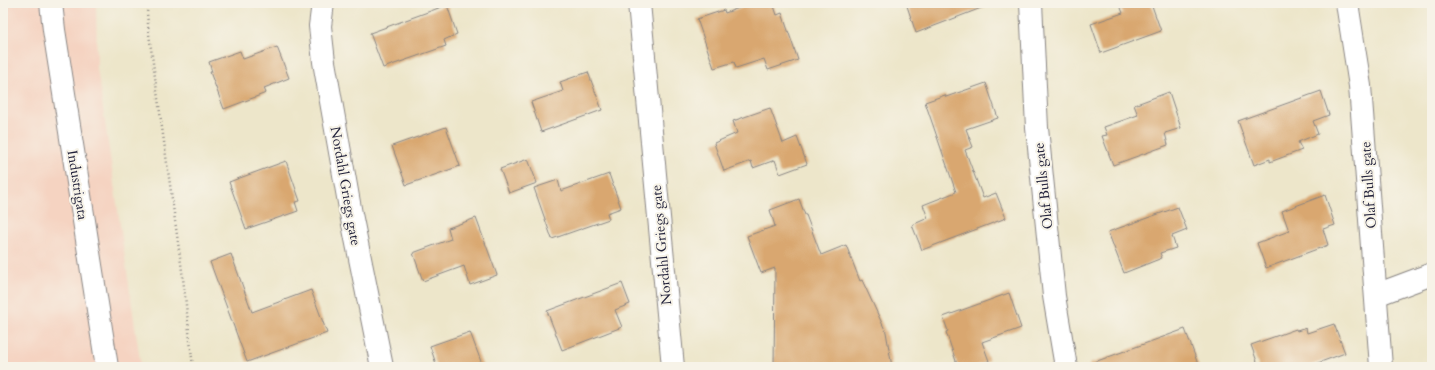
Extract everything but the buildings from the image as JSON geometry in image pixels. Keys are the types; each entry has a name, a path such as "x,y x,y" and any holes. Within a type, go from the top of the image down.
{"street":[{"name":"Industrigata","path":"51,3 107,367"},
{"name":"Nordahl Griegs gate","path":"323,3 320,26 324,62 350,214 382,367"},
{"name":"Nordahl Griegs gate","path":"638,3 673,367"},
{"name":"Olaf Bulls gate","path":"1031,3 1037,128 1054,296 1066,367"},
{"name":"Olaf Bulls gate","path":"1347,3 1360,86 1381,367"},
{"path":"1376,295 1432,274"}],"path":[{"path":"148,3 147,13 149,34 181,262 193,367"}],"shaded area":[{"path":"3,3 96,3 97,68 141,367 3,367"}]}
